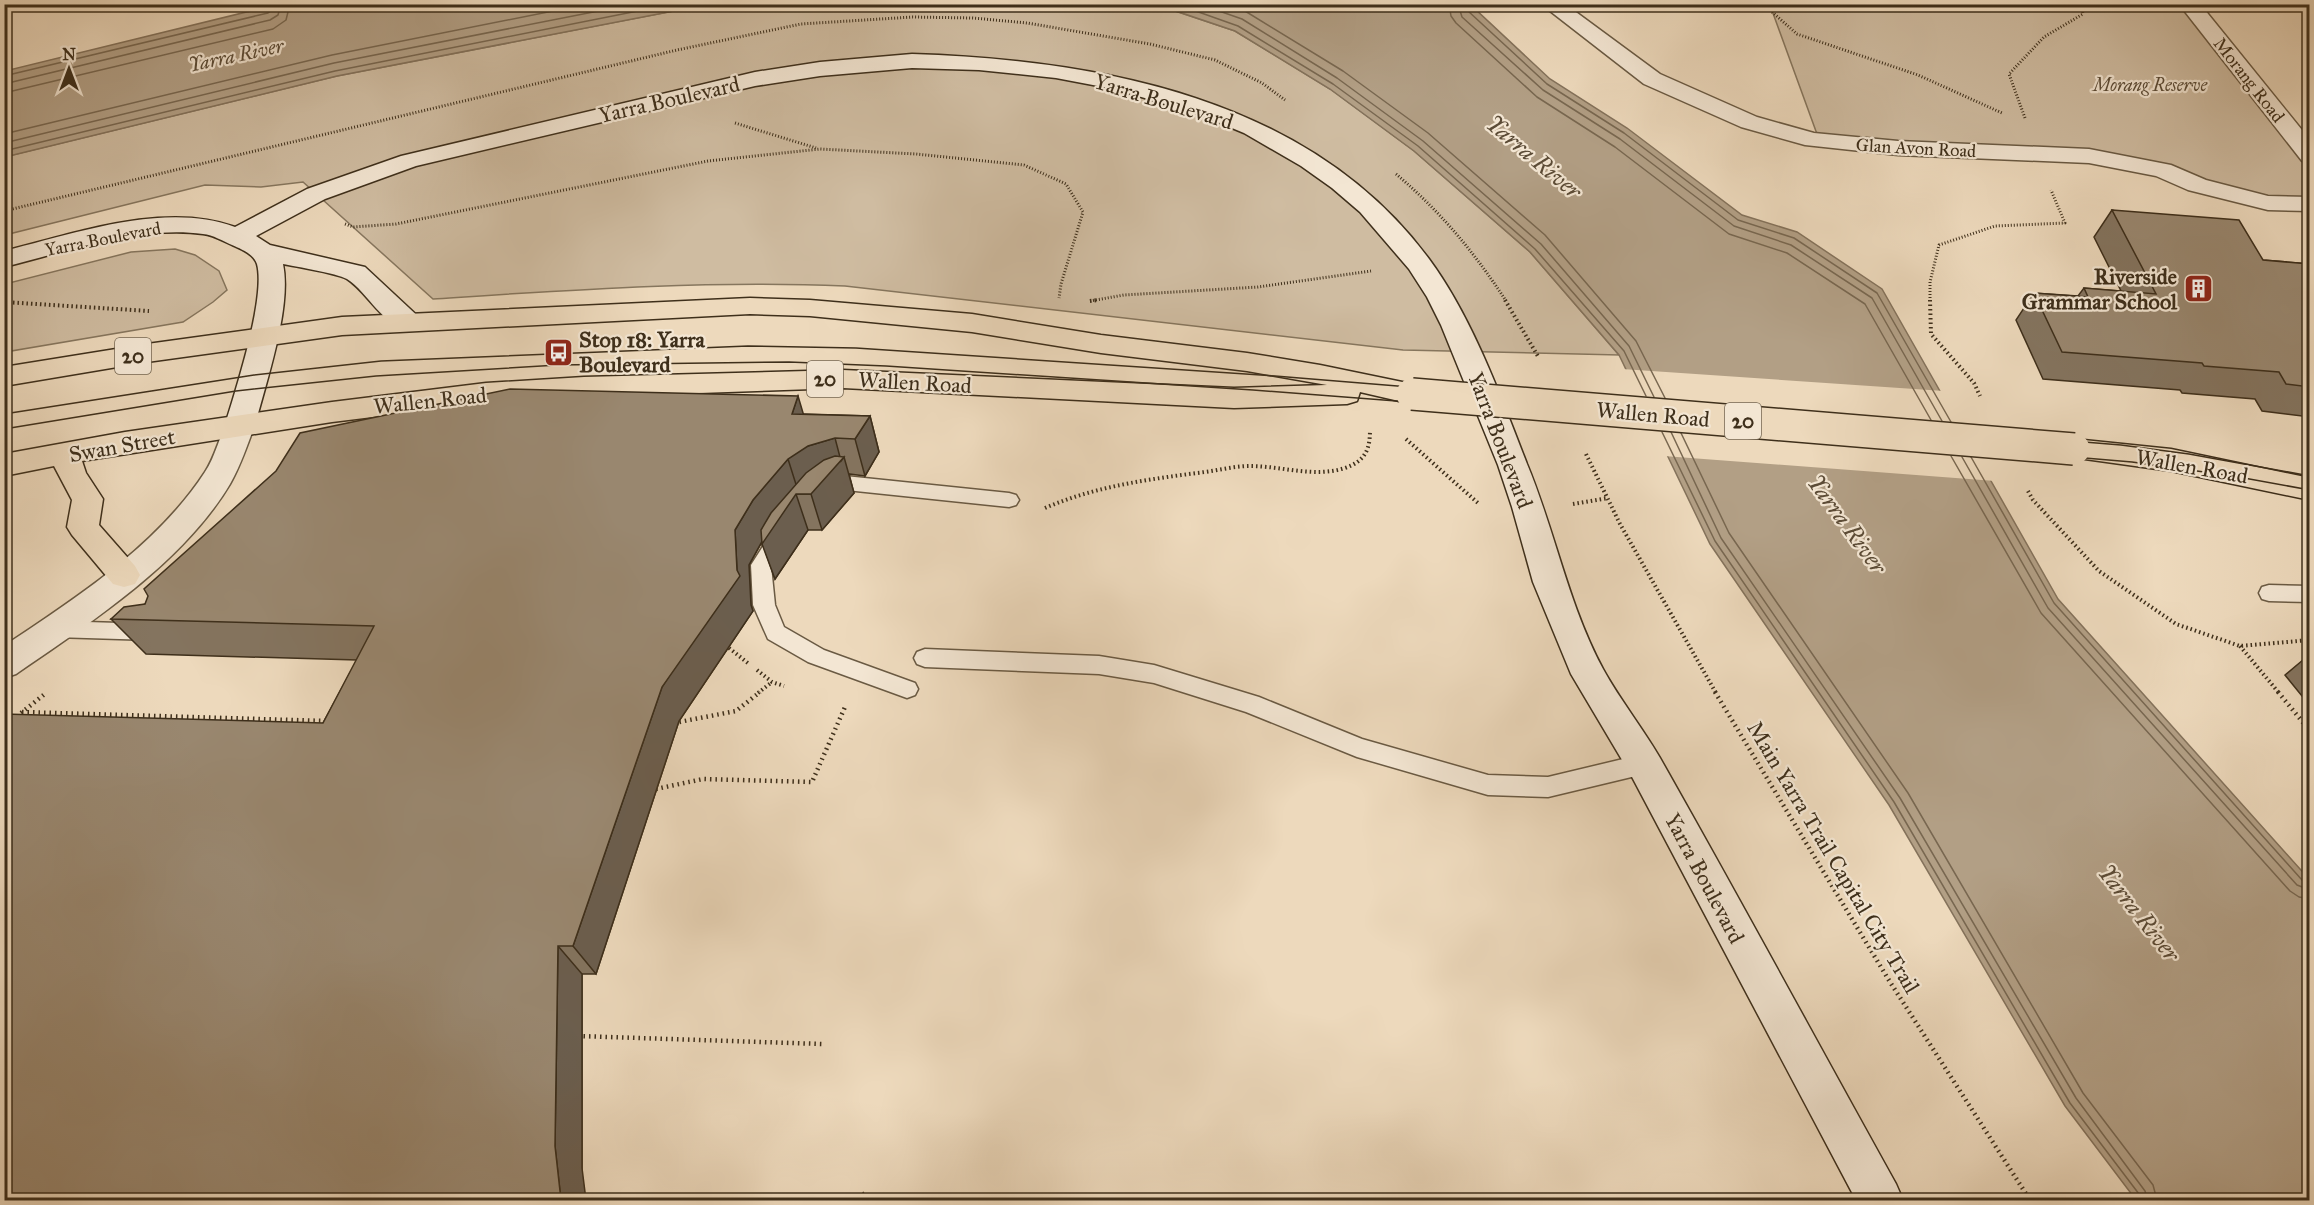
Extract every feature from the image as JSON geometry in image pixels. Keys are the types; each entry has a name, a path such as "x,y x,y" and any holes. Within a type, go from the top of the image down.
{"main road":[{"name":"Wallen Road","path":"262,337 342,326 409,321 750,306 810,308 948,320 1101,344 1247,362 1320,374 1412,394"},
{"name":"20","path":"4,378 147,353 262,337"},
{"name":"Wallen Road","path":"240,425 486,393 751,380 843,379 1234,398 1315,394 1412,394 2074,449 2310,466"},
{"name":"Swan Street","path":"4,465 125,442 240,425"},
{"name":"Wallen Road","path":"2074,449 2171,460 2310,489"},
{"path":"65,455 72,475 88,499 83,527 124,575"}],"street":[{"name":"Glan Avon Road","path":"1551,4 1652,79 1749,122 1803,137 1898,148 2090,156 2163,170 2197,185 2268,203 2310,204"},
{"name":"Morang Road","path":"2189,4 2310,156"},
{"name":"Yarra Boulevard","path":"236,237 341,183 409,161 756,79 820,69 912,62 979,63 1056,71 1117,83 1204,108 1252,128 1310,161 1369,207 1420,266 1455,326 1528,507 1549,582 1588,674 1644,764 1880,1200"},
{"name":"Yarra Boulevard","path":"4,259 97,237 160,228 202,226 252,243 260,251 356,273 385,302 409,321"},
{"path":"4,664 124,575 179,524 218,478 240,425 254,375 273,286 269,261 260,251"}],"lane":[{"path":"808,502 826,489 845,483 1009,500"},
{"path":"794,518 774,543 761,565 764,605 776,633 816,656 908,689"},
{"path":"2269,593 2310,594"},
{"path":"54,629 169,632"},
{"path":"925,658 1099,665 1154,674 1251,704 1358,747 1430,770 1488,785 1548,786 1644,764"}],"path":[{"path":"1763,4 1797,34 1918,75 2007,116"},
{"path":"2027,126 2023,108 2009,74 2044,37 2083,14 2081,4"},
{"path":"706,90 718,112 740,126 820,149"},
{"path":"302,203 353,228 370,228 708,161 820,149 916,154 1024,165 1066,184 1083,212 1061,284 1058,304"},
{"path":"1083,302 1124,295 1258,287 1420,266"},
{"path":"4,302 152,311"},
{"path":"1036,512 1084,492 1147,478 1247,466 1326,472 1345,468 1362,459 1370,449 1370,430"},
{"path":"1406,440 1480,505 1528,507"},
{"name":"Main Yarra Trail Capital City Trail","path":"1620,524 1699,665 1890,982 2030,1200"},
{"path":"2240,646 2310,731"},
{"path":"729,648 772,682 793,689"},
{"path":"665,725 736,711 772,682"},
{"path":"656,789 703,779 812,782 845,707 835,704"},
{"path":"22,712 328,721"},
{"path":"573,1035 822,1044"},
{"path":"854,1200 867,1192"}],"green space":[{"path":"705,5 1157,5 1235,31 1330,89 1414,151 1530,252 1619,355 1403,350 845,286 690,285 433,299 303,182 261,187 205,185 5,235 4,157 337,76"},
{"name":"Morang Reserve","path":"1770,5 2189,5 2309,156 2309,204 2299,205 2103,156 1898,148 1817,134"},
{"path":"175,249 195,255 219,271 227,290 183,322 5,352 5,284 131,252"}],"water":[{"name":"Yarra River","path":"279,4 705,5 337,76 5,157 5,71"},
{"name":"Yarra River","path":"1158,5 1466,5 1475,9 1550,79 1627,128 1742,215 1797,232 1882,289 2058,599 2309,879 2309,1200 2136,1200 2065,1106 1889,805 1710,544 1619,355 1530,252 1414,151 1330,89 1235,31"}],"pier":[{"path":"1622,369 1944,391 1995,481 1664,456"}],"building":[{"path":"2112,210 2239,220 2263,260 2310,264 2310,387 2286,384 2279,372 2204,366 2202,363 2062,352 2034,293 2088,297 2084,288 2156,294"},
{"path":"510,389 798,396 792,414 870,416 855,439 835,438 808,446 788,459 753,500 735,530 737,570 740,576 662,687 573,946 558,946 555,1146 561,1200 4,1200 4,714 323,723 374,626 111,619 124,607 145,604 148,596 144,589 276,471 300,433"},
{"path":"835,456 844,457 811,494 796,494 762,544 761,530 771,513 806,473 824,460"}],"tram line":[{"path":"4,414 254,375 381,361 748,346 856,348 1275,376 2121,445 2189,454 2310,476"},
{"path":"4,429 236,391 376,376 558,365 789,362 886,366 1253,390 1630,419 2132,462 2233,476 2310,490"}],"place":[{"name":"Riverside Grammar School","path":"2198,289"},
{"name":"Stop 18: Yarra Boulevard","path":"558,352"}]}
